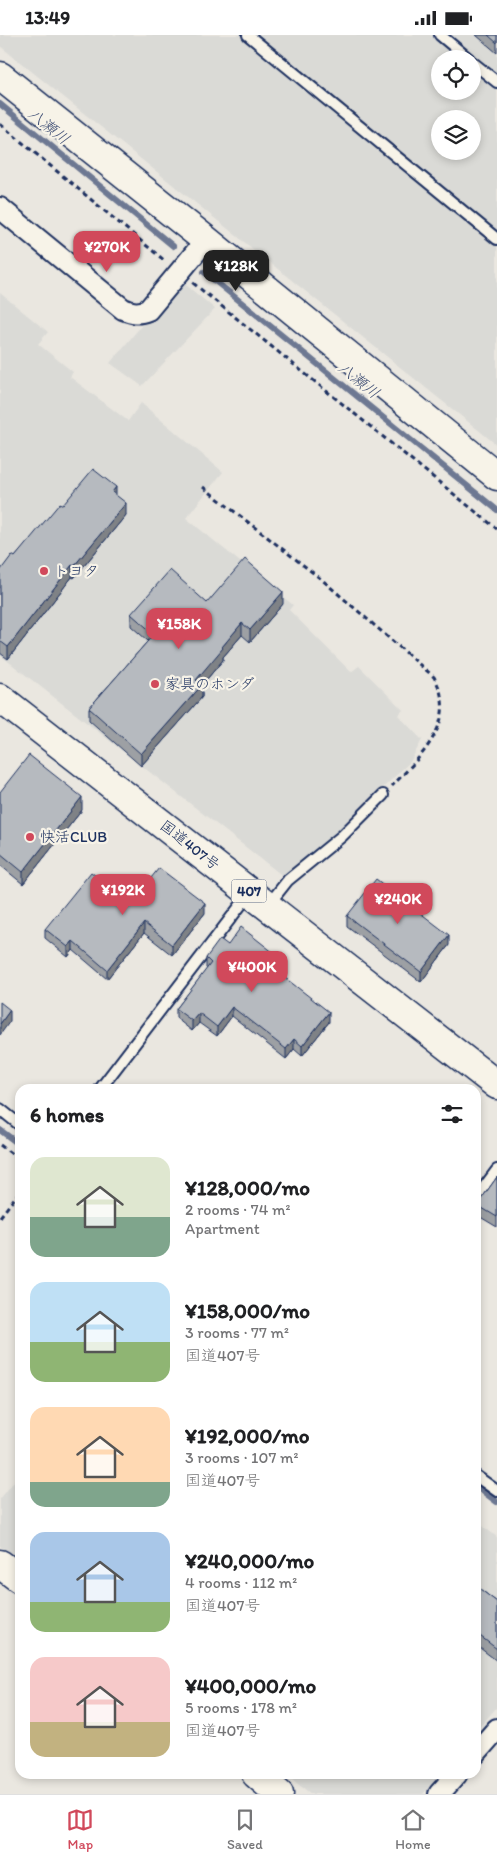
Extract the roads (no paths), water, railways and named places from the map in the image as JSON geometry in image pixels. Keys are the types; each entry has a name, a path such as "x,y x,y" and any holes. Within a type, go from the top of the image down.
{"main road":[{"path":"0,76 206,239 497,476"},
{"name":"国道407号","path":"0,698 497,1085"},
{"path":"0,1564 15,1575"},
{"path":"262,1779 279,1794"}],"street":[{"path":"0,208 123,309 132,313 139,314 148,310 206,239"},
{"path":"481,1747 497,1729"},
{"path":"439,1794 452,1779"}],"lane":[{"path":"248,35 497,239"},
{"path":"440,35 458,50"},
{"path":"481,69 497,82"},
{"path":"104,1084 259,899 288,880 342,836 384,795"},
{"path":"0,1109 15,1121"},
{"path":"481,1191 497,1170"},
{"path":"481,1480 497,1491"}],"waterway":[{"name":"八瀬川","path":"0,104 173,246"},
{"name":"八瀬川","path":"204,272 497,510"},
{"path":"0,1130 15,1141"},
{"path":"481,1490 497,1502"}],"place":[{"name":"トヨタ","path":"44,571"},
{"name":"家具のホンダ","path":"155,684"},
{"name":"快活CLUB","path":"30,837"}]}
